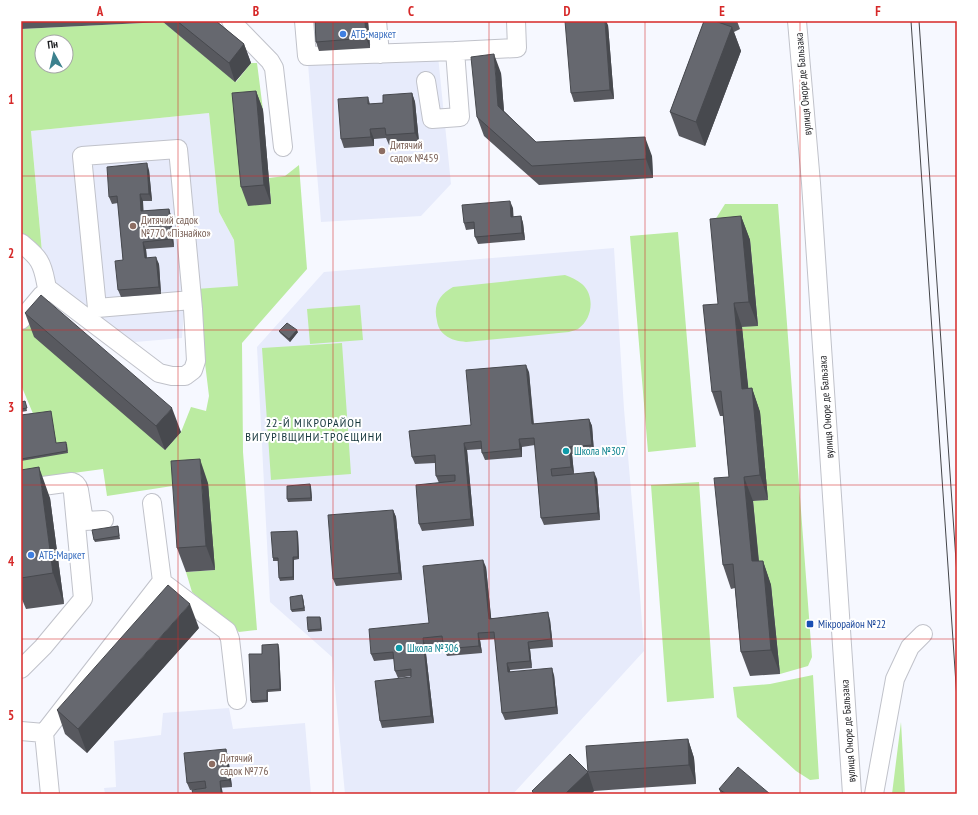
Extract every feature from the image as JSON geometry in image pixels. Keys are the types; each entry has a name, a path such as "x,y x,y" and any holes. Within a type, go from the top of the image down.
{"street":[{"path":"231,21 270,61 274,68 283,147"},
{"path":"304,21 307,56 517,48 516,21"},
{"path":"377,21 380,54"},
{"name":"вулиця Оноре де Бальзака","path":"797,21 811,183 852,794"},
{"path":"426,81 432,119 460,117 455,51"},
{"path":"21,243 40,261 47,288 159,373 172,376 185,376 193,370 196,360 192,300 178,149 82,156 97,308 192,300"},
{"path":"21,320 47,288"},
{"path":"21,489 72,482 76,484 79,490 84,521 104,520"},
{"path":"21,669 43,646 83,599 72,482"},
{"path":"152,504 162,581 227,631 230,639 237,700"},
{"path":"50,794 44,733 162,581"},
{"path":"874,794 895,679 910,647 923,634"},
{"path":"21,731 44,733"}],"shaded area":[{"name":"Дитячий садок №459","path":"438,56 451,184 421,216 321,222 308,64"},
{"name":"Дитячий садок №770 «Пізнайко»","path":"209,113 219,212 234,240 238,286 198,309 184,310 182,338 135,342 91,316 44,273 31,131"},
{"path":"614,248 624,409 644,651 513,794 345,794 332,657 270,602 257,347 324,272"},
{"name":"Дитячий садок №776","path":"229,708 233,729 305,723 311,794 105,794 104,788 116,787 114,741 161,735 163,713"}],"green space":[{"path":"163,22 236,82 251,63 257,63 263,110 239,112 271,204 269,178 285,176 299,165 307,269 242,343 243,452 257,630 239,632 192,592 186,572 215,570 179,485 107,496 103,469 21,480 21,461 57,446 34,416 21,385 21,329 35,314 165,450 181,432 191,407 206,411 209,396 196,289 238,286 234,240 219,212 209,113 31,131 42,252 21,233 21,29"},
{"path":"725,204 778,204 812,657 808,666 780,674 771,585 761,586 753,501 768,499 751,413 742,327 758,325 750,240 715,220"},
{"path":"678,232 696,447 648,452 630,236"},
{"path":"565,275 582,284 589,294 590,300 587,319 583,325 569,332 466,342 457,341 450,338 443,333 437,323 436,310 438,301 444,293 453,287"},
{"path":"360,305 363,340 310,344 307,309"},
{"path":"342,343 351,474 271,480 262,348"},
{"path":"699,482 714,698 667,702 651,485"},
{"path":"813,675 819,779 810,780 796,771 737,717 733,687 770,684"},
{"path":"901,722 905,794 892,794"}],"building":[{"path":"177,21 216,21 244,44 229,63"},
{"name":"АТБ-маркет","path":"315,21 365,21 366,38 316,42"},
{"path":"565,21 605,21 610,90 571,93"},
{"path":"704,21 715,21 732,27 696,122 670,112"},
{"path":"494,54 498,106 536,142 645,137 646,159 532,166 477,117 471,57"},
{"path":"256,91 264,185 241,187 232,93"},
{"name":"Дитячий садок №459","path":"412,93 415,133 386,135 385,128 370,129 371,137 341,139 338,99 368,97 368,104 383,103 383,95"},
{"path":"147,163 149,194 140,194 141,211 169,209 171,239 143,242 145,258 156,257 159,287 118,290 115,261 123,260 117,196 109,197 107,167"},
{"path":"510,201 511,217 521,216 522,233 475,237 474,222 464,223 462,205"},
{"path":"741,216 749,302 734,303 742,389 752,388 760,475 744,477 752,561 763,561 771,650 741,652 733,564 723,565 714,478 729,477 721,391 712,392 703,305 718,304 710,219"},
{"path":"41,295 172,408 156,426 25,313"},
{"path":"287,323 297,330 289,339 279,331"},
{"name":"Школа №307","path":"526,365 532,424 589,419 592,445 569,447 571,467 551,469 552,476 594,472 598,513 541,518 534,438 519,439 520,449 482,453 481,441 464,443 471,519 419,524 416,485 455,481 455,475 436,476 435,455 412,457 409,431 471,425 466,370"},
{"path":"25,401 27,408 21,409 21,402"},
{"path":"51,411 56,443 66,442 67,451 21,459 21,415"},
{"path":"200,459 206,546 177,548 171,461"},
{"path":"39,467 53,573 21,578 21,470"},
{"path":"310,484 311,498 287,499 287,486"},
{"path":"393,510 399,573 333,579 328,515"},
{"path":"118,526 119,536 94,540 92,530"},
{"path":"297,531 298,557 293,557 293,577 279,578 278,558 273,558 271,532"},
{"name":"Школа №306","path":"483,560 489,619 548,612 551,639 528,642 530,661 507,663 508,672 552,668 556,707 502,713 494,632 478,633 479,646 444,649 442,636 423,638 431,716 380,721 375,681 411,677 411,669 395,671 393,652 371,654 369,629 429,623 423,566"},
{"path":"168,585 190,604 78,729 57,710"},
{"path":"302,595 304,608 291,610 290,597"},
{"path":"307,617 320,617 321,629 308,630"},
{"path":"278,644 280,689 267,690 267,700 251,701 249,654 262,654 262,645"},
{"path":"688,739 689,765 588,772 586,746"},
{"path":"226,749 229,780 220,781 221,794 193,794 192,790 206,788 205,781 187,783 184,753"},
{"path":"570,754 588,772 565,794 535,794 532,791"},
{"path":"738,767 770,794 726,794 719,789"}],"tram line":[{"path":"911,21 957,699"},
{"path":"919,21 957,575"}],"place":[{"name":"АТБ-маркет","path":"343,34"},
{"name":"Дитячий садок №459","path":"382,151"},
{"name":"Дитячий садок №770 «Пізнайко»","path":"133,226"},
{"name":"Школа №307","path":"566,451"},
{"name":"АТБ-Маркет","path":"31,555"},
{"name":"Мікрорайон №22","path":"810,624"},
{"name":"Школа №306","path":"399,648"},
{"name":"Дитячий садок №776","path":"212,764"}],"district":[{"name":"22-Й МІКРОРАЙОН ВИГУРІВЩИНИ-ТРОЄЩИНИ","path":"314,430"}]}
